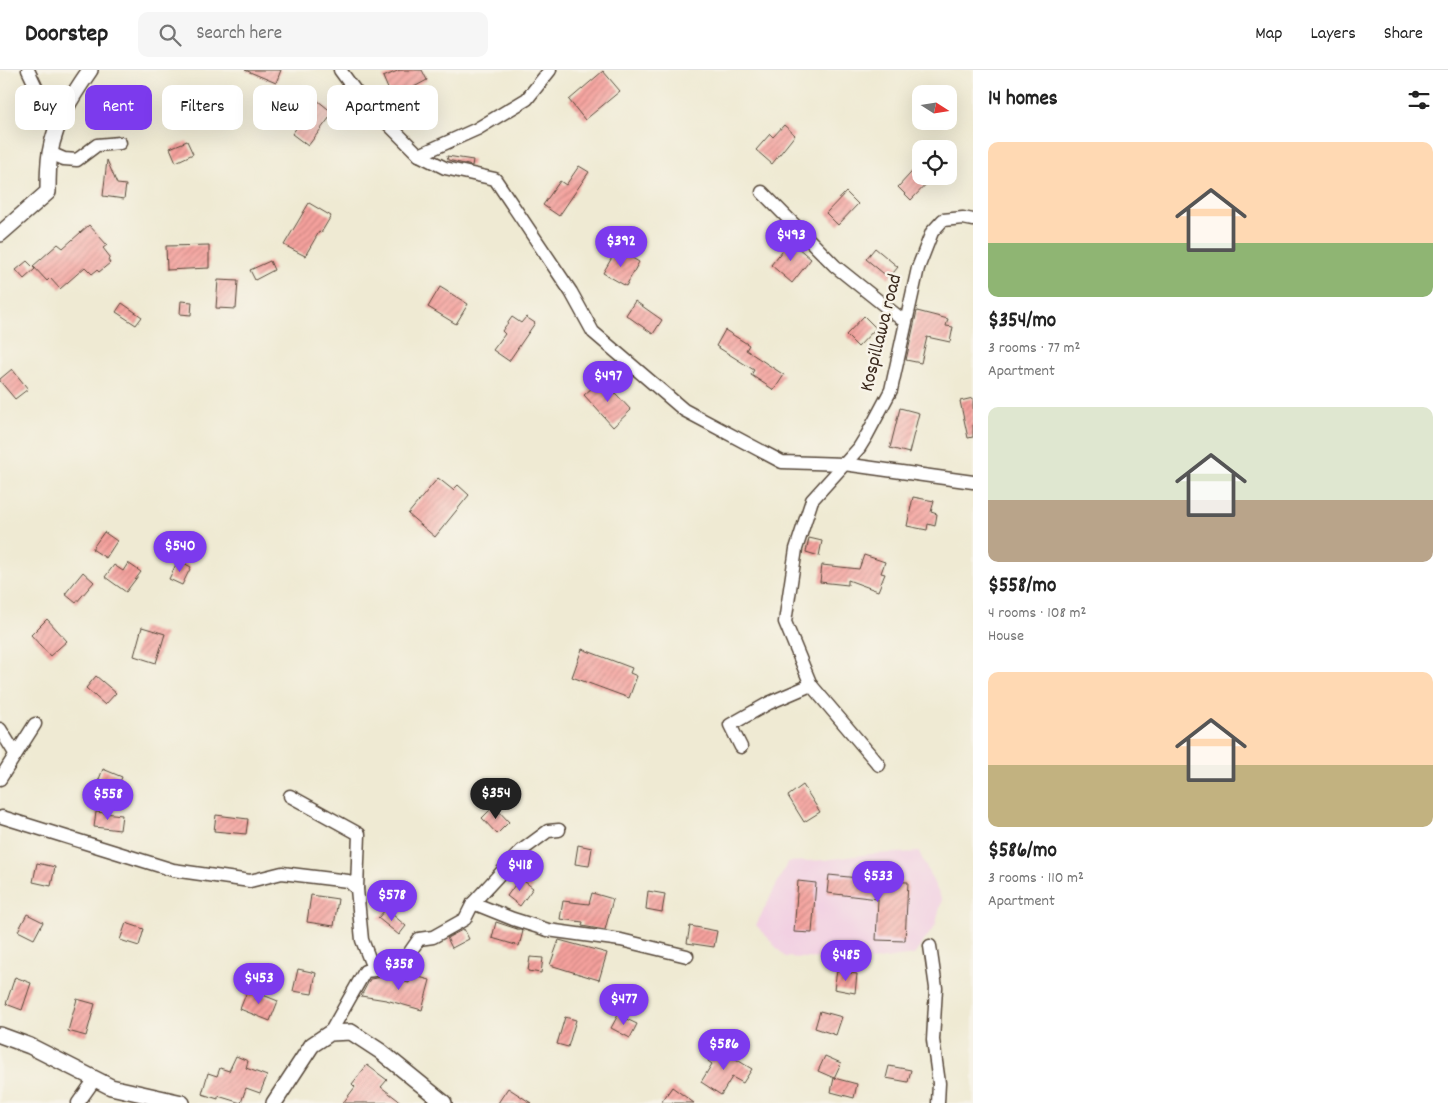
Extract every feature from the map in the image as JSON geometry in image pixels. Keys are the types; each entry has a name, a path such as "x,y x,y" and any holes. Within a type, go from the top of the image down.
{"street":[{"path":"28,70 35,85"},
{"path":"75,92 90,70"},
{"path":"340,70 356,92 419,156 445,168 495,179 571,292 593,332 684,410 782,462 844,464 973,482"},
{"path":"419,156 477,129 527,99 550,70"},
{"path":"0,234 48,192 50,153 56,130"},
{"path":"50,153 64,159 77,160 97,145 120,142"},
{"path":"762,192 835,266 905,322"},
{"name":"Kospillawa road","path":"879,764 811,685 785,622 796,549 812,500 859,448 891,390 918,268 932,232 943,220 963,218 973,220"},
{"path":"741,747 730,724 769,703 811,685"},
{"path":"0,779 35,724"},
{"path":"0,729 16,756"},
{"path":"290,796 359,834 358,888 362,940 370,963 386,969"},
{"path":"2,818 173,870 250,881 282,873 348,881 358,888"},
{"path":"277,1102 312,1045 330,1033 365,971 402,965 419,939 433,937 465,918 473,904 521,851 548,831 559,830"},
{"path":"473,904 548,930 621,940 686,956"},
{"path":"930,946 936,988 933,1040 939,1082 938,1103"},
{"path":"330,1033 351,1032 380,1051 444,1103"},
{"path":"0,1035 30,1046 111,1087 182,1103"},
{"path":"78,1103 95,1079"}],"shaded area":[{"path":"919,852 942,900 935,926 914,955 870,961 785,957 756,925 788,862 825,860 871,854"}],"building":[{"path":"245,70 281,70 276,83"},
{"path":"400,70 422,70 427,80 418,85 386,85 383,77"},
{"path":"603,71 620,91 585,120 569,100"},
{"path":"317,100 327,108 327,121 308,146 292,134 295,130 317,130"},
{"path":"784,125 795,135 772,164 756,150 770,134 773,137"},
{"path":"187,141 193,154 176,162 170,148"},
{"path":"447,156 473,160 472,166 448,160"},
{"path":"107,160 117,184 126,185 124,199 103,196"},
{"path":"579,166 589,172 559,216 543,205 560,181 566,185"},
{"path":"912,172 912,185 925,185 911,200 898,187"},
{"path":"846,192 858,204 838,225 826,213"},
{"path":"309,203 331,216 305,256 284,245"},
{"path":"89,225 107,245 103,248 110,257 108,260 110,263 99,272 97,270 92,274 85,267 60,289 50,278 47,281 33,266 58,244 63,248"},
{"path":"790,241 811,259 792,283 771,265"},
{"path":"209,245 209,268 167,270 166,246"},
{"path":"875,248 898,267 889,278 866,259"},
{"path":"617,249 639,262 626,286 603,273"},
{"path":"27,261 35,269 24,279 16,270"},
{"path":"270,261 274,270 255,280 250,270"},
{"path":"218,280 238,281 236,309 216,308"},
{"path":"440,287 468,304 456,324 428,307"},
{"path":"181,301 192,302 191,315 180,314"},
{"path":"635,301 662,320 653,334 626,315"},
{"path":"122,303 142,317 136,325 116,312"},
{"path":"917,311 948,319 946,326 953,327 950,342 927,337 921,363 906,360"},
{"path":"864,316 876,328 858,347 846,335"},
{"path":"512,317 521,323 526,317 535,323 509,361 493,350 505,334 502,331"},
{"path":"725,330 749,345 746,350 784,375 774,390 751,375 754,370 716,346"},
{"path":"12,369 28,389 15,399 0,381"},
{"path":"602,379 631,410 613,427 584,395"},
{"path":"973,398 973,437 968,438 960,401"},
{"path":"900,408 919,413 909,453 890,448"},
{"path":"438,478 453,490 458,485 469,495 435,537 408,514"},
{"path":"913,497 934,501 931,512 937,514 935,526 928,524 927,530 907,526"},
{"path":"104,532 117,541 106,558 92,549"},
{"path":"809,538 822,541 819,556 806,552"},
{"path":"864,555 885,562 881,573 885,574 878,591 848,580 848,585 820,582 822,565 859,569"},
{"path":"178,560 191,567 182,585 169,579"},
{"path":"128,563 141,572 126,592 105,577 114,565 123,571"},
{"path":"83,572 94,582 76,603 65,594"},
{"path":"47,619 67,641 50,656 31,635"},
{"path":"142,627 165,634 156,663 134,656"},
{"path":"582,649 632,668 630,673 637,676 629,698 572,677"},
{"path":"96,676 116,693 105,705 86,688"},
{"path":"103,769 122,777 113,799 94,792"},
{"path":"803,785 820,812 804,822 788,796"},
{"path":"494,806 509,822 497,834 482,818"},
{"path":"96,812 122,815 120,830 94,827"},
{"path":"216,815 248,819 246,834 214,831"},
{"path":"578,845 592,848 589,866 575,864"},
{"path":"37,863 55,867 51,886 33,882"},
{"path":"829,875 868,879 868,881 908,882 905,941 876,940 878,899 827,893"},
{"path":"520,878 533,888 520,906 507,896"},
{"path":"798,881 816,883 812,933 794,932"},
{"path":"648,891 665,894 662,912 646,909"},
{"path":"592,893 613,899 605,930 582,926 583,922 560,919 563,901 589,904"},
{"path":"311,895 338,899 334,926 307,922"},
{"path":"386,909 406,926 399,935 378,918"},
{"path":"27,914 43,922 34,939 18,931"},
{"path":"496,922 523,931 519,946 492,938"},
{"path":"126,923 144,929 139,946 120,940"},
{"path":"690,926 717,931 714,947 687,943"},
{"path":"464,929 469,939 452,948 447,938"},
{"path":"559,940 607,953 599,980 550,965"},
{"path":"530,957 543,958 541,973 528,971"},
{"path":"298,969 316,973 312,994 293,991"},
{"path":"837,971 857,974 855,993 834,989"},
{"path":"411,975 430,980 422,1010 386,1000 361,996 370,979 384,977 409,983"},
{"path":"15,977 31,983 22,1010 6,1004"},
{"path":"248,989 278,1001 270,1021 240,1009"},
{"path":"77,999 95,1004 86,1036 68,1031"},
{"path":"820,1011 842,1017 836,1035 815,1028"},
{"path":"618,1015 637,1024 630,1038 611,1028"},
{"path":"565,1017 576,1020 568,1047 557,1044"},
{"path":"716,1047 752,1069 743,1083 732,1077 721,1095 701,1082 712,1064 708,1061"},
{"path":"236,1056 248,1061 246,1068 267,1076 260,1093 246,1088 241,1103 218,1096 218,1099 202,1094 208,1073 217,1076 220,1068 229,1071"},
{"path":"825,1056 841,1063 834,1078 818,1071"},
{"path":"367,1065 387,1080 381,1087 402,1103 343,1103 355,1087 352,1084"},
{"path":"889,1066 911,1070 908,1082 886,1078"},
{"path":"834,1078 857,1084 854,1098 831,1092"},
{"path":"672,1087 694,1103 661,1103"},
{"path":"508,1088 531,1103 498,1103"}]}
